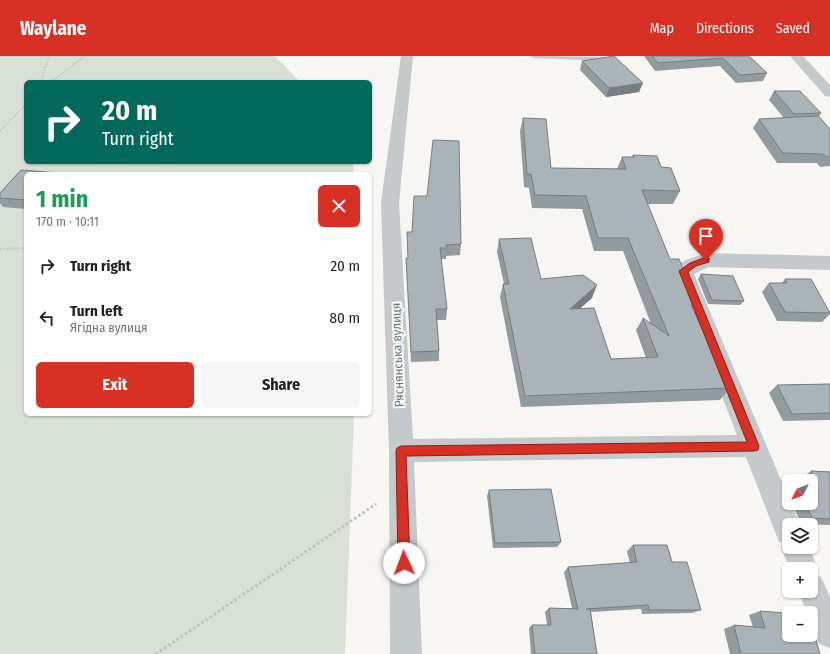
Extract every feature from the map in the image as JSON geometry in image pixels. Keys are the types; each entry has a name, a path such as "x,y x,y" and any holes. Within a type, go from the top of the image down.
{"street":[{"name":"Ряснянська вулиця","path":"406,654 401,451 390,203 407,56"},
{"path":"796,56 830,93"},
{"path":"783,518 683,271 693,264 706,260 830,263"},
{"path":"401,451 754,446"},
{"path":"816,598 830,633"}],"lane":[{"path":"534,56 606,59"}],"path":[{"path":"41,80 50,56"},
{"path":"54,80 85,56"},
{"path":"0,131 24,106"},
{"path":"0,249 24,248"},
{"path":"156,654 402,487"}],"shaded area":[{"path":"0,56 275,56 298,80 24,80 24,164 353,164 354,172 24,172 24,416 354,416 345,654 0,654"}],"building":[{"path":"614,56 643,83 609,88 582,61"},
{"path":"652,56 749,56 767,73 740,75 723,58 658,63"},
{"path":"774,91 800,91 821,113 794,114"},
{"path":"818,116 830,129 830,157 823,154 783,153 759,119"},
{"path":"523,118 546,119 551,168 626,169 622,157 634,157 633,155 657,156 661,167 671,168 680,191 642,190 670,259 679,259 697,304 691,305 730,388 525,396 503,284 509,284 499,239 531,238 541,279 583,275 597,285 570,309 594,308 611,359 658,357 643,318 669,336 628,238 598,238 586,196 535,195 531,174 527,174"},
{"path":"433,140 459,141 461,244 446,245 447,248 440,248 447,309 436,309 439,351 411,352 406,258 408,258 407,232 412,232 414,196 427,196"},
{"path":"21,170 46,172 24,172 24,200 0,198 0,193"},
{"path":"701,274 733,276 744,301 712,300"},
{"path":"785,279 811,279 830,313 785,312 769,283 787,283"},
{"path":"830,384 830,413 792,414 777,385"},
{"path":"811,471 830,472 830,519 812,518 808,510 818,510 818,474 812,474"},
{"path":"551,489 561,542 495,543 489,490"},
{"path":"633,545 667,545 672,562 687,562 701,610 649,610 648,605 586,609 590,609 597,654 535,654 532,625 551,625 549,608 578,609 568,567 637,562"},
{"path":"760,611 782,613 782,642 816,642 820,654 741,654 734,625 765,628"}],"route":[{"path":"404,563 401,451 754,446 683,271 693,264 706,260"}]}
